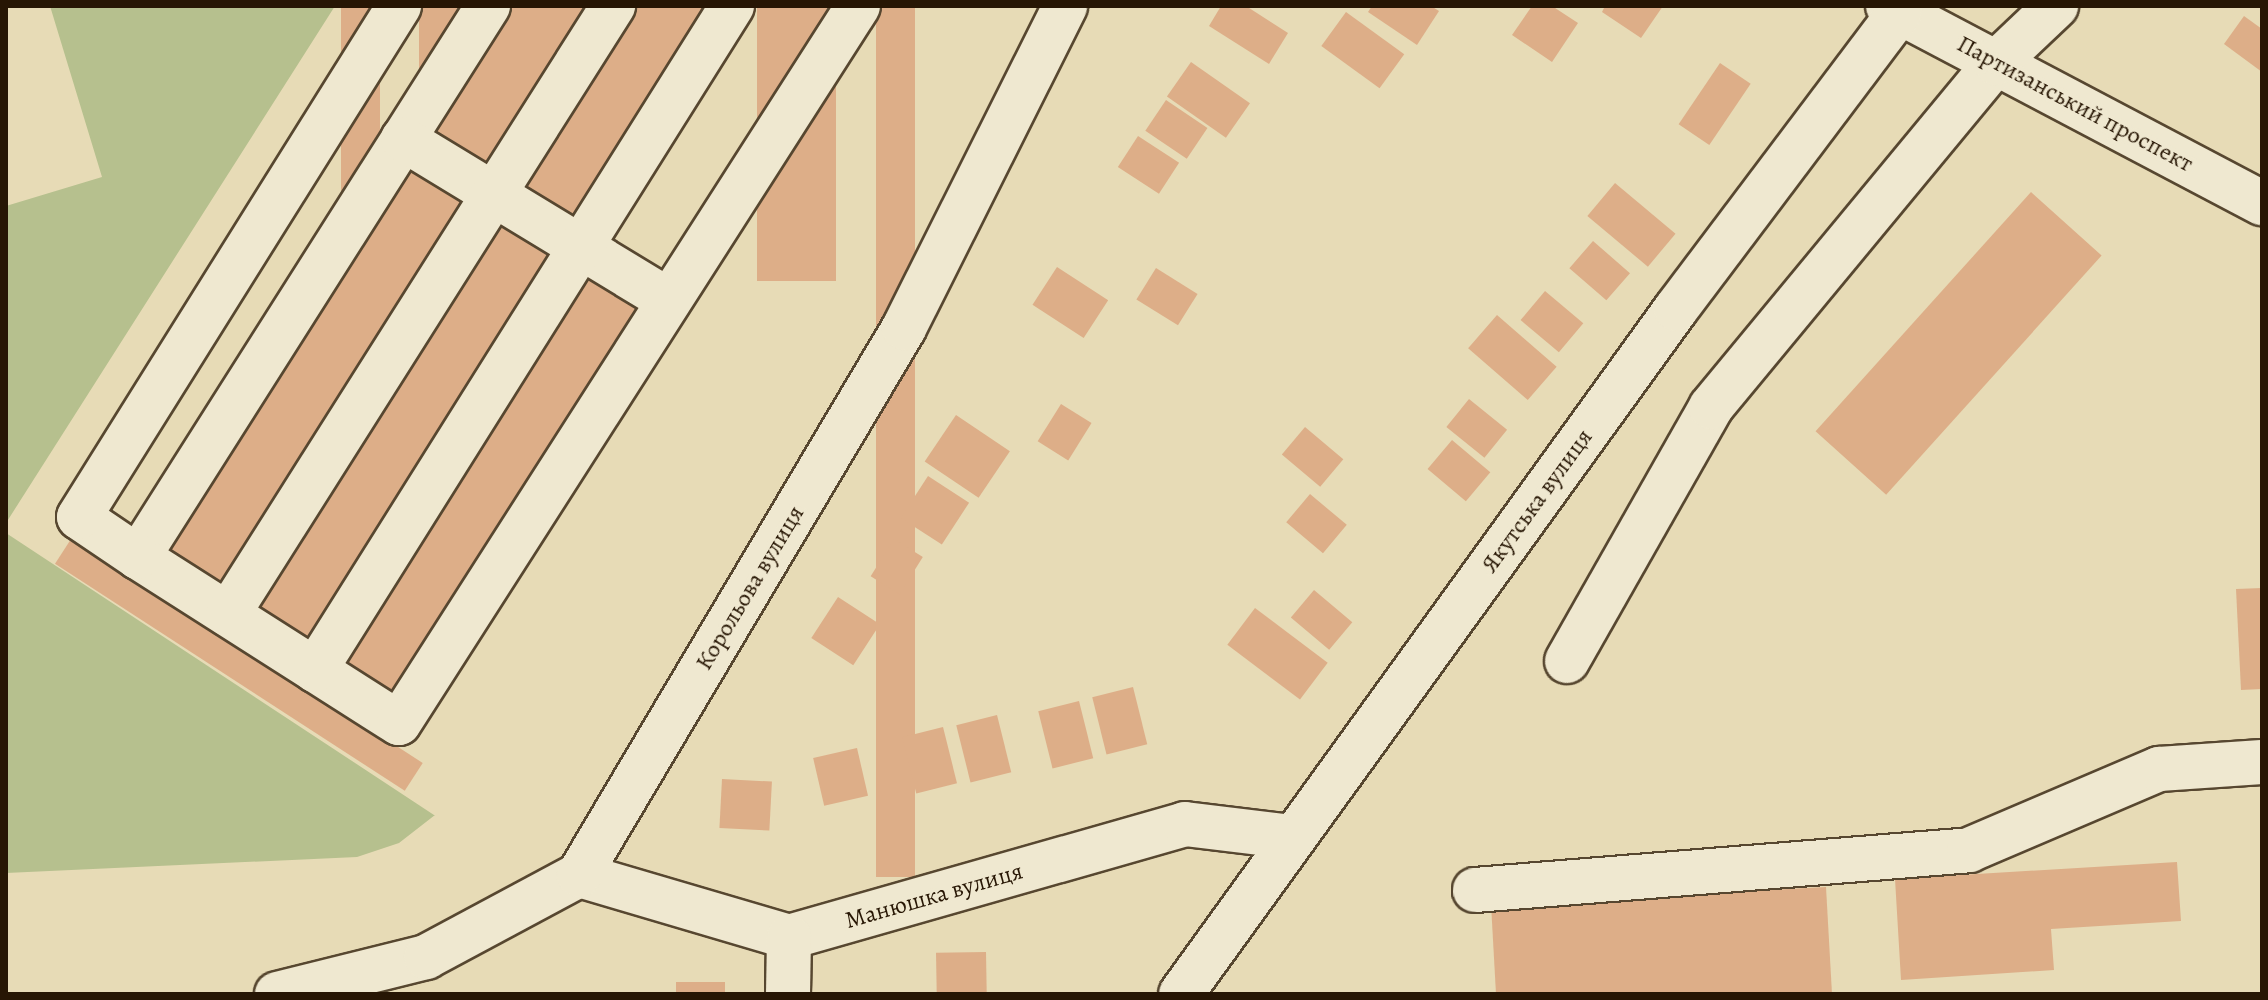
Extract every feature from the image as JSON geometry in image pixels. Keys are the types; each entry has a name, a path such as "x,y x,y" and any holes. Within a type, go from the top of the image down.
{"street":[{"path":"399,6 79,517 399,723 858,6"},
{"path":"138,557 488,6"},
{"path":"228,614 613,6"},
{"path":"315,670 732,6"},
{"name":"Корольова вулиця","path":"579,875 904,328 1065,6"},
{"path":"1567,661 1711,407 1996,63 2056,6"},
{"name":"Партизанський проспект","path":"1894,9 2262,203"},
{"name":"Якутська вулиця","path":"1181,994 1894,9"},
{"path":"403,139 669,301"},
{"path":"1475,890 1969,850 2159,769 2262,762"},
{"name":"Манюшка вулиця","path":"789,937 1185,824 1292,837"},
{"path":"277,994 426,976 579,875 789,937 788,994"}],"green space":[{"path":"50,6 335,6 6,523 6,206 102,177"},
{"path":"6,533 435,815 399,843 357,857 6,873"}],"building":[{"path":"341,6 380,6 380,571 341,571"},
{"path":"419,6 458,6 458,599 419,599"},
{"path":"512,6 591,6 486,174 429,138"},
{"path":"636,6 715,6 577,228 520,192"},
{"path":"757,6 836,6 836,281 757,281"},
{"path":"876,6 915,6 915,877 876,877"},
{"path":"1221,6 1246,6 1288,33 1269,64 1209,26"},
{"path":"1372,6 1431,6 1439,11 1417,45 1368,12"},
{"path":"1532,6 1552,6 1578,23 1552,62 1512,35"},
{"path":"1605,6 1663,6 1641,38 1602,12"},
{"path":"1346,12 1404,54 1380,88 1321,46"},
{"path":"2244,16 2262,29 2262,72 2224,44"},
{"path":"1191,62 1250,103 1226,138 1167,96"},
{"path":"1720,63 1751,84 1709,145 1679,124"},
{"path":"1166,100 1207,128 1187,159 1145,131"},
{"path":"1138,136 1179,163 1159,194 1118,167"},
{"path":"413,163 469,199 216,589 160,553"},
{"path":"1615,183 1676,234 1648,267 1587,216"},
{"path":"2031,192 2102,256 1886,495 1816,431"},
{"path":"501,217 558,253 311,648 254,612"},
{"path":"1593,241 1630,273 1606,300 1569,268"},
{"path":"1057,267 1108,300 1084,338 1032,305"},
{"path":"1156,268 1198,294 1178,325 1136,299"},
{"path":"591,270 647,306 393,698 337,662"},
{"path":"1545,291 1583,323 1559,352 1521,320"},
{"path":"1497,315 1557,367 1528,400 1468,348"},
{"path":"1469,399 1507,430 1484,458 1446,427"},
{"path":"1061,404 1092,423 1068,460 1038,441"},
{"path":"956,415 1010,451 979,498 925,461"},
{"path":"1305,427 1343,459 1320,487 1282,455"},
{"path":"1452,440 1490,472 1466,501 1428,469"},
{"path":"928,476 969,503 942,545 901,518"},
{"path":"1310,494 1347,525 1323,553 1286,522"},
{"path":"73,536 423,763 405,791 55,564"},
{"path":"894,539 923,557 900,594 871,576"},
{"path":"2262,588 2262,689 2241,690 2236,589"},
{"path":"1314,590 1352,622 1329,650 1291,618"},
{"path":"838,597 880,624 853,665 811,638"},
{"path":"1255,608 1328,663 1300,700 1227,645"},
{"path":"1133,687 1147,744 1107,754 1092,697"},
{"path":"1079,701 1093,758 1053,768 1038,711"},
{"path":"997,715 1011,772 971,782 956,725"},
{"path":"943,727 957,783 916,793 902,737"},
{"path":"857,748 868,796 824,806 813,758"},
{"path":"722,779 772,782 769,831 719,828"},
{"path":"2177,862 2181,921 2051,929 2054,970 1901,980 1895,879"},
{"path":"1826,887 1832,994 1496,994 1491,904"},
{"path":"986,952 987,994 937,994 936,953"},
{"path":"676,982 725,982 725,994 676,994"}]}
